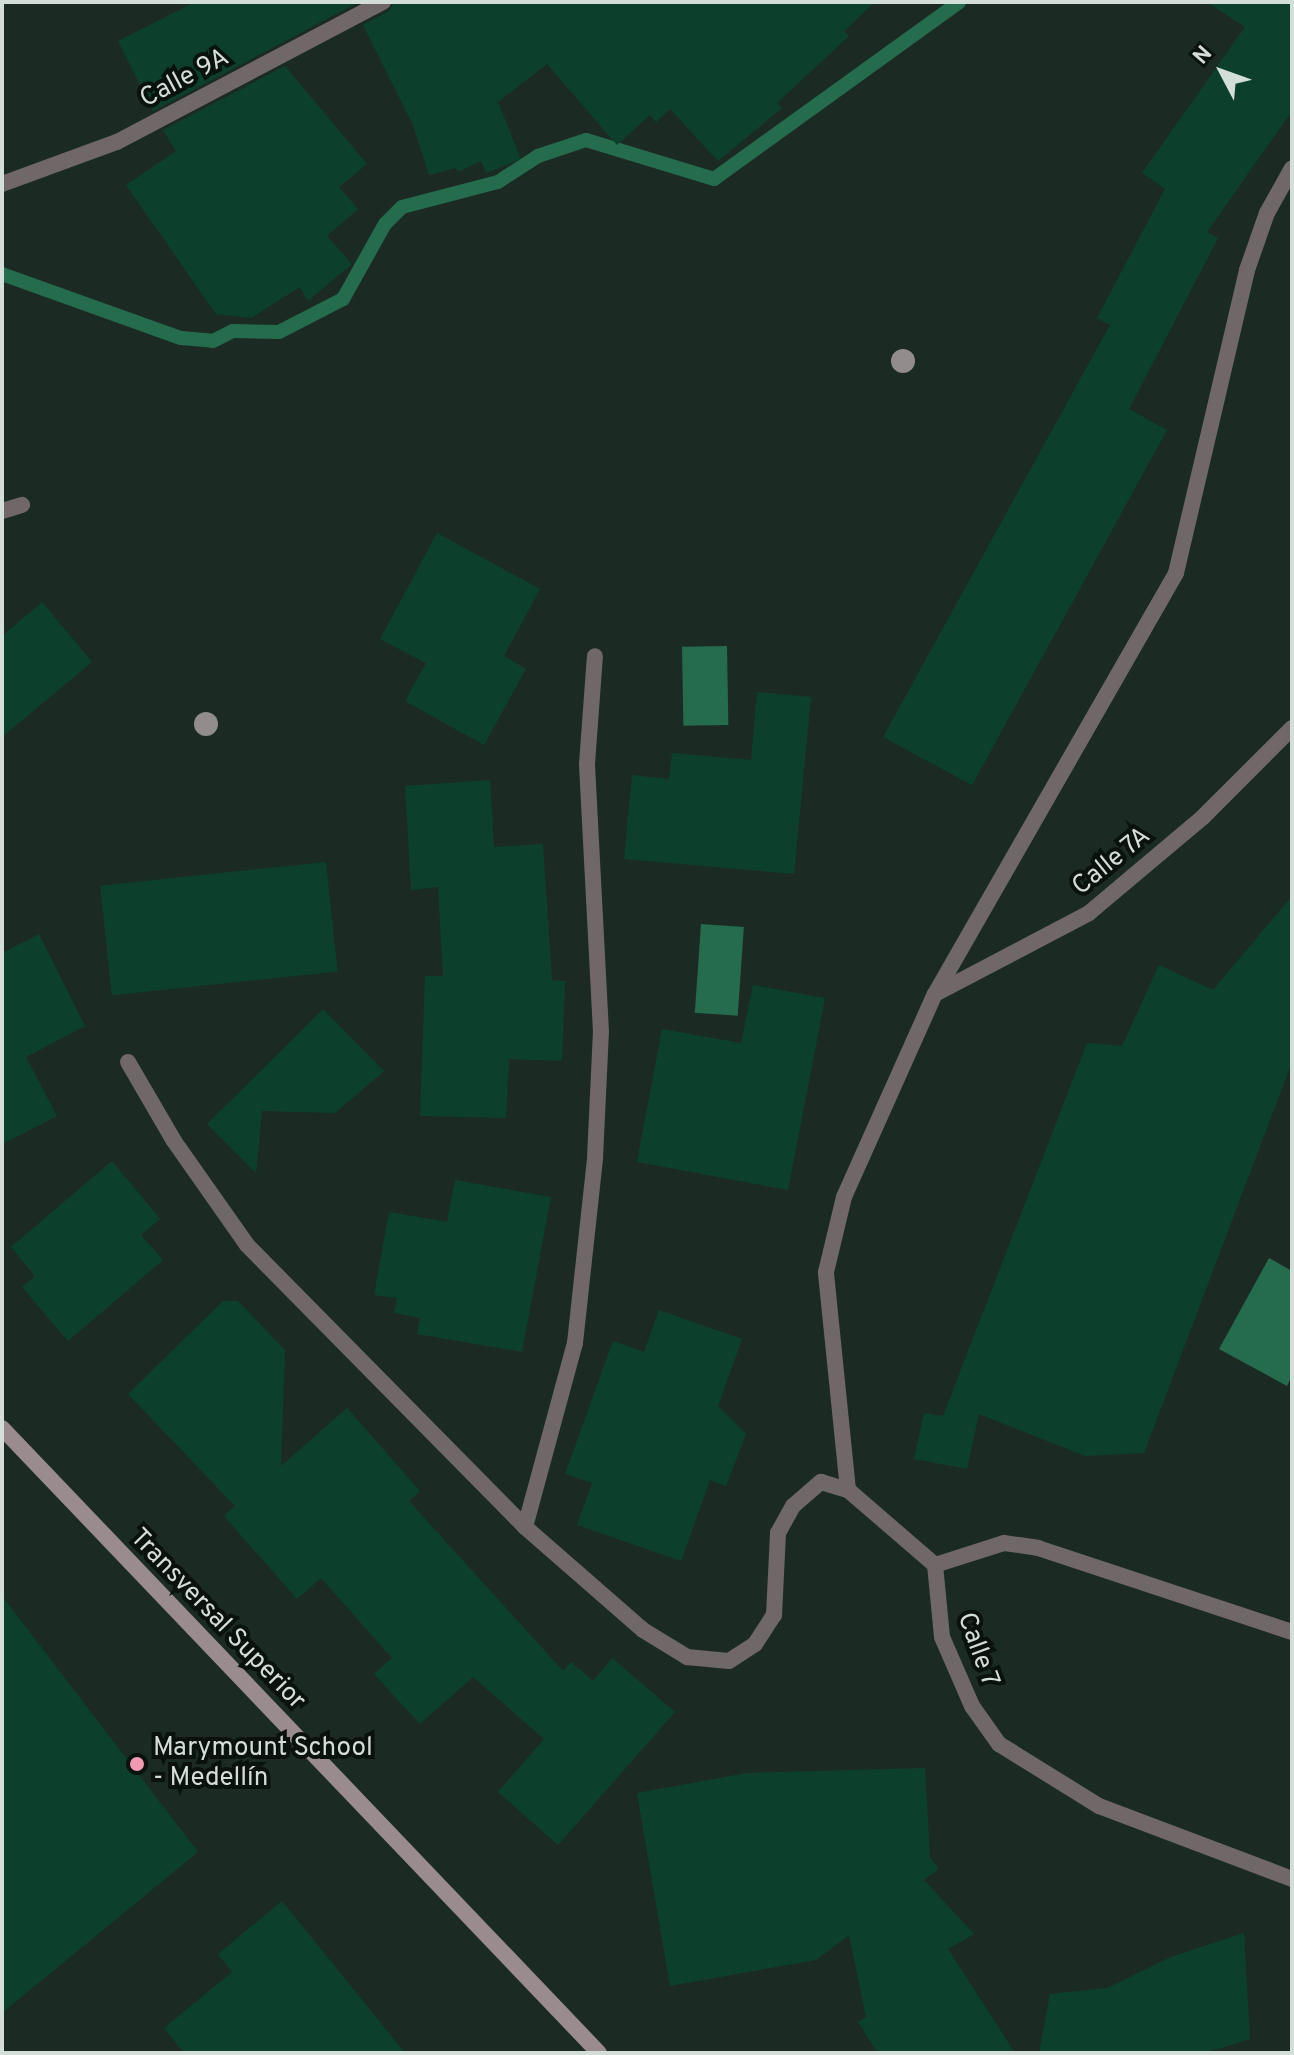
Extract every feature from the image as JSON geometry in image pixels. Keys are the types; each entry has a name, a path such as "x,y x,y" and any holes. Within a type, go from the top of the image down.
{"main road":[{"name":"Transversal Superior","path":"2,1428 599,2053"}],"street":[{"name":"Calle 9A","path":"2,184 117,142 383,2"},
{"path":"848,1490 826,1272 844,1197 935,994 1176,573 1247,270 1267,213 1292,168"},
{"path":"2,511 22,505"},
{"path":"525,1527 575,1343 595,1158 601,1032 587,764 595,656"},
{"name":"Calle 7A","path":"935,994 1089,913 1203,817 1292,728"},
{"path":"128,1062 174,1141 247,1245 525,1527 643,1630 687,1657 729,1661 755,1644 774,1615 778,1533 793,1506 821,1482 848,1490 935,1565 1004,1543 1038,1548 1292,1632"},
{"name":"Calle 7","path":"935,1565 942,1637 972,1706 999,1744 1099,1806 1292,1879"}],"shaded area":[{"path":"727,646 728,725 683,726 682,647"},
{"path":"701,924 744,927 738,1016 695,1013"},
{"path":"1269,1258 1292,1271 1292,1376 1287,1386 1219,1349"}],"building":[{"path":"195,2 359,2 153,111 118,41"},
{"path":"394,2 875,2 844,31 849,36 777,103 782,108 718,161 670,109 656,122 650,115 617,145 547,64 498,102 521,159 486,173 481,161 458,172 456,168 429,175 413,125 363,25 389,11"},
{"path":"1207,2 1292,2 1292,111 1207,232 1218,238 1129,409 1167,430 972,785 883,737 1110,325 1097,318 1165,189 1142,173 1245,27"},
{"path":"285,66 367,164 339,187 358,209 327,236 352,264 308,301 300,287 251,318 216,314 126,185 176,151 163,130"},
{"path":"437,533 540,589 504,656 526,669 484,745 405,701 426,663 380,639"},
{"path":"42,602 92,662 2,737 2,636"},
{"path":"757,692 811,697 794,874 624,859 632,775 669,779 672,753 751,760"},
{"path":"490,780 494,847 543,844 552,980 565,981 562,1061 509,1059 506,1118 420,1116 425,976 443,976 438,887 411,890 405,786"},
{"path":"326,862 337,971 112,995 100,886"},
{"path":"1292,896 1292,1062 1144,1453 1085,1456 979,1414 967,1469 914,1459 924,1413 943,1416 1087,1043 1122,1046 1159,965 1213,990"},
{"path":"39,934 85,1026 26,1057 57,1116 2,1144 2,953"},
{"path":"753,985 825,998 788,1190 637,1162 662,1029 741,1043"},
{"path":"323,1009 384,1071 335,1113 262,1111 256,1173 207,1124"},
{"path":"112,1161 160,1219 141,1235 163,1260 68,1341 22,1287 35,1276 11,1247"},
{"path":"455,1180 551,1197 522,1352 417,1334 420,1318 394,1313 397,1298 374,1295 389,1212 447,1222"},
{"path":"223,1301 238,1301 285,1350 281,1466 347,1408 420,1491 409,1501 563,1671 571,1662 593,1681 612,1658 675,1712 558,1845 498,1792 544,1739 473,1677 420,1724 374,1674 392,1658 321,1578 297,1599 224,1516 235,1506 128,1394"},
{"path":"659,1310 742,1339 718,1406 746,1434 726,1486 710,1480 681,1561 577,1525 592,1483 565,1474 613,1341 644,1352"},
{"path":"2,1596 198,1852 2,2013"},
{"path":"925,1768 930,1857 939,1869 924,1880 974,1934 948,1949 1015,2053 878,2053 858,2022 866,2017 849,1935 816,1960 670,1986 637,1793 747,1773"},
{"path":"282,1901 405,2053 184,2053 164,2028 232,1972 218,1954"},
{"path":"1244,1933 1250,2039 1205,2053 1039,2053 1050,1994 1107,1988 1171,1957"}],"waterway":[{"path":"2,274 181,338 213,341 233,331 279,332 343,299 385,224 402,207 498,182 538,156 586,140 714,179 959,2"}],"place":[{"name":"Marymount School - Medellín","path":"137,1764"}]}
